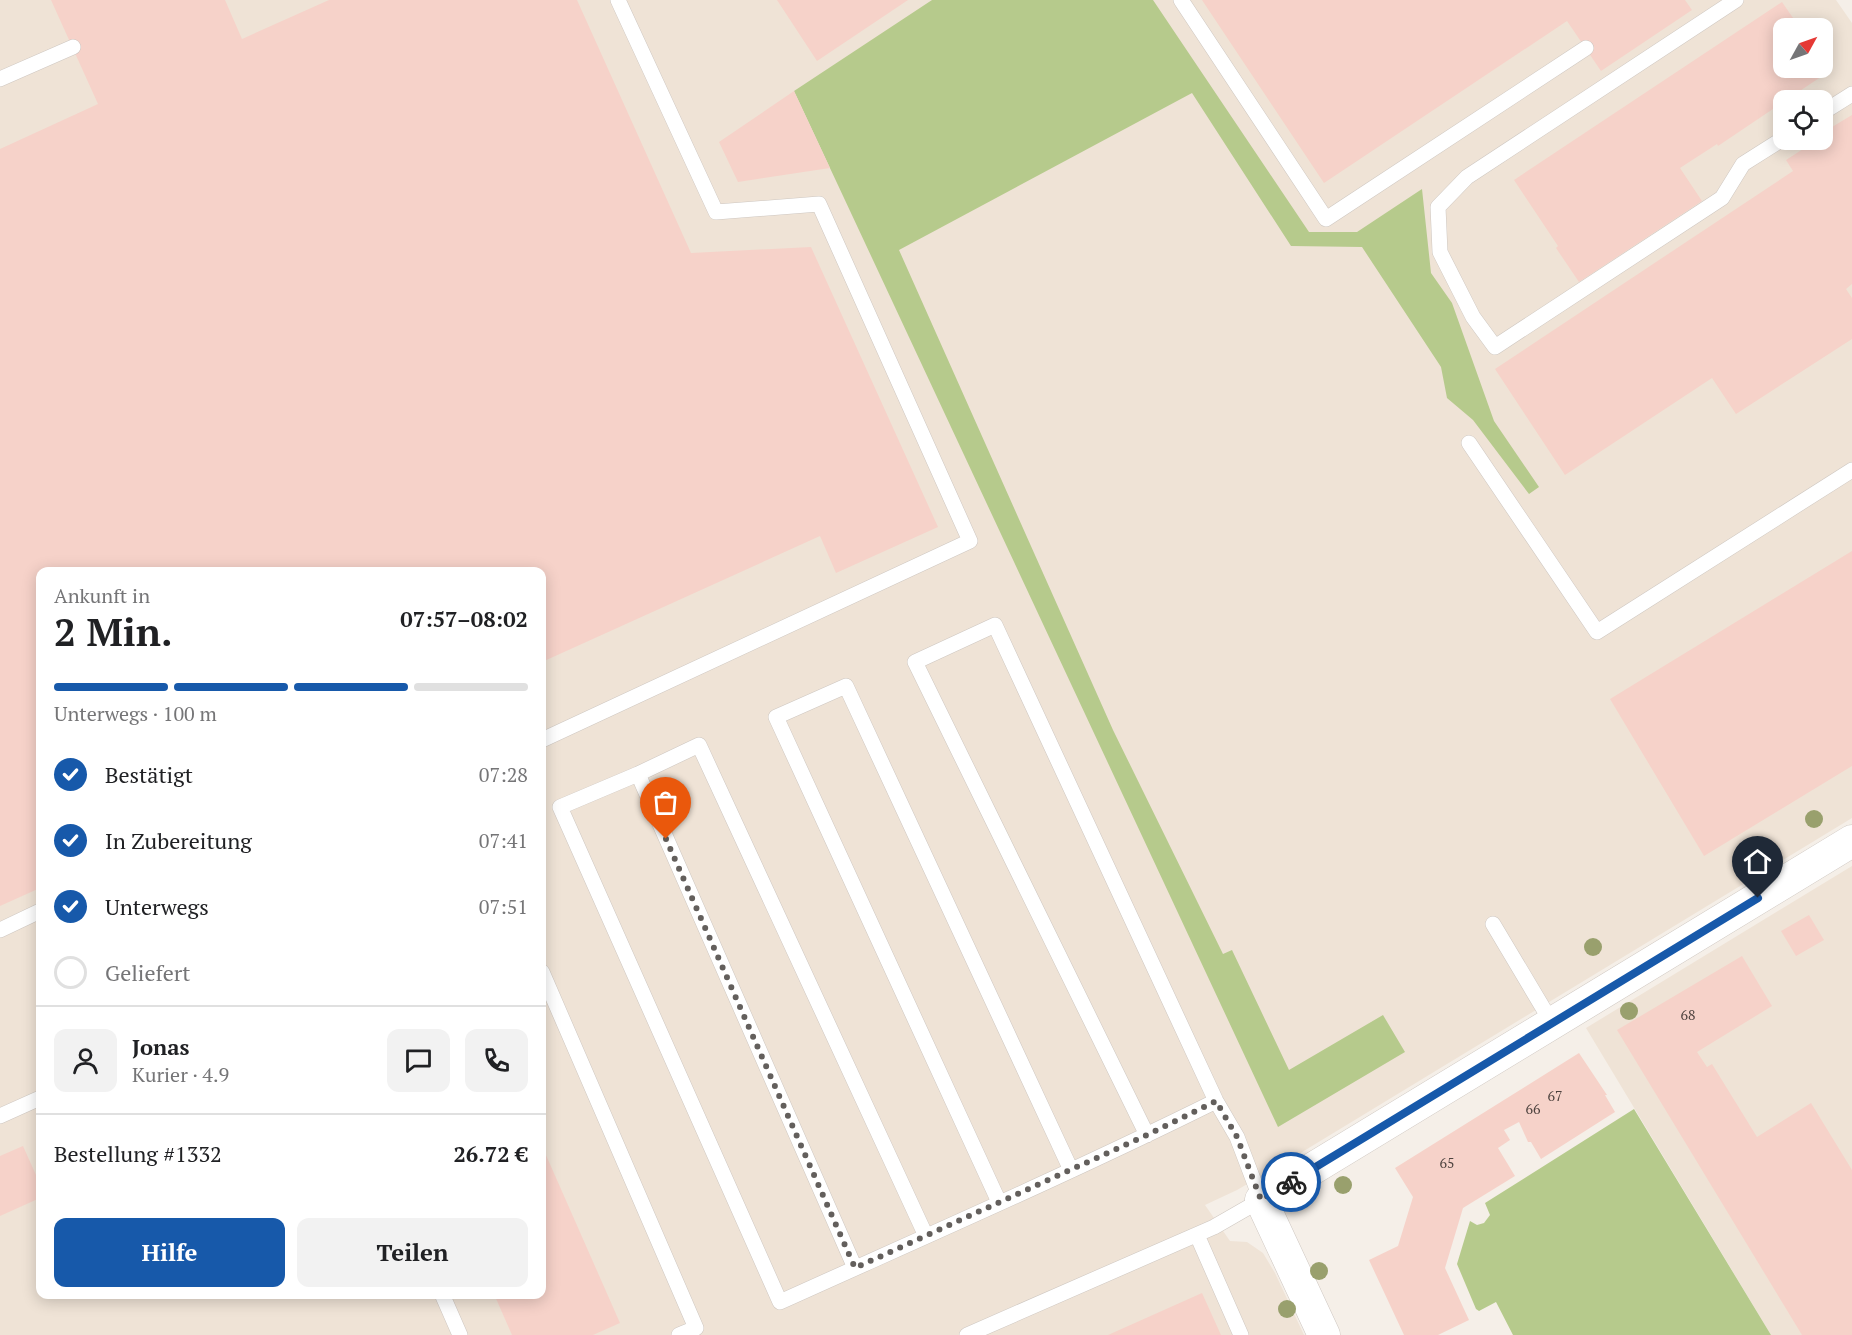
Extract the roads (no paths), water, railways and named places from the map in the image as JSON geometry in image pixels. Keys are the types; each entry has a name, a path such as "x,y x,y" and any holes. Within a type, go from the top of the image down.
{"street":[{"path":"1324,1335 1261,1200 1852,841"}],"lane":[{"path":"546,738 970,541 819,204 717,212 618,0"},
{"path":"1181,0 1326,219 1586,48"},
{"path":"1736,0 1467,177 1438,207 1440,252 1473,317 1495,346 1722,198 1743,164 1773,145"},
{"path":"0,79 73,47"},
{"path":"1833,106 1852,94"},
{"path":"1469,443 1597,632 1852,470"},
{"path":"967,1335 1197,1235 1261,1200 1237,1137 1216,1101 995,625 915,662 1147,1135"},
{"path":"999,1202 776,717 846,686 1071,1170"},
{"path":"926,1236 699,745 560,807 780,1302 926,1236 1147,1135 1216,1101"},
{"path":"638,774 855,1268"},
{"path":"0,930 36,913"},
{"path":"1493,924 1552,1023"},
{"path":"546,981 696,1328 679,1335"},
{"path":"0,1116 36,1100"},
{"path":"1197,1235 1240,1335"},
{"path":"444,1299 460,1335"}]}
